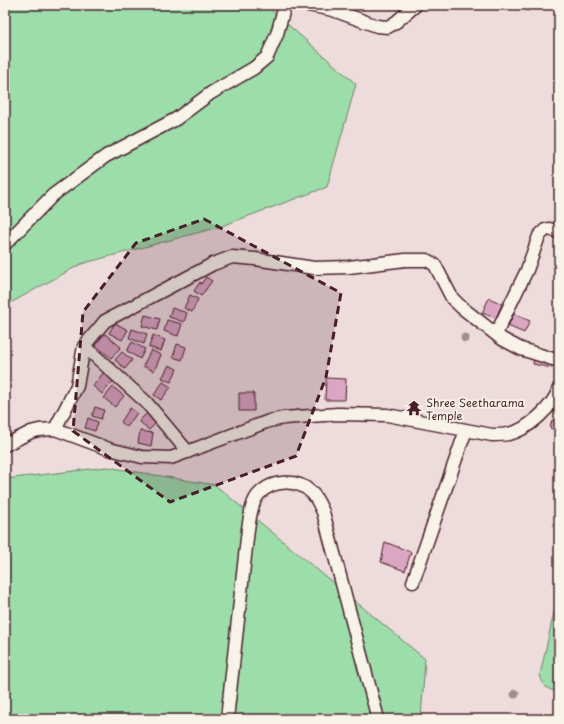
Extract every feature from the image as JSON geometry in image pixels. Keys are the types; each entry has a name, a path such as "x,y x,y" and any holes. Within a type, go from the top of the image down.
{"street":[{"path":"5,244 53,195 106,156 176,119 211,93 254,68 267,57 277,34 285,5"},
{"path":"308,5 329,7 377,26 388,27 416,5"},
{"path":"496,334 527,270 542,232 549,229 559,232"},
{"path":"55,429 77,386 84,346 105,321 200,270 232,257 314,268 349,267 405,260 427,260 436,265 452,298 461,307 496,334 521,349 559,361"},
{"path":"84,346 146,402 188,452"},
{"path":"5,445 31,432 55,429 109,449 142,458 171,458 269,421 284,418 337,414 387,415 492,435 509,434 534,422 551,404 559,388"},
{"path":"413,582 466,430"},
{"path":"227,719 248,528 254,502 259,494 271,485 281,482 290,482 302,486 312,494 323,512 378,719"}],"highlighted area":[{"path":"204,219 341,293 326,377 296,456 170,502 73,431 83,312 136,243"}],"green space":[{"path":"5,5 271,5 270,9 356,84 327,187 219,227 81,264 5,306"},
{"path":"107,467 215,485 425,659 421,719 5,719 5,479"},
{"path":"559,590 559,692 546,687 540,675"}],"building":[{"path":"518,5 531,5 528,11 517,7"},
{"path":"206,277 212,281 201,296 194,291 200,282 201,284"},
{"path":"190,295 198,299 192,312 184,308"},
{"path":"489,298 502,304 496,318 482,313"},
{"path":"172,308 187,313 184,322 169,317"},
{"path":"514,314 530,321 524,333 508,326"},
{"path":"145,315 160,319 157,330 142,326"},
{"path":"167,320 182,324 178,336 164,331"},
{"path":"115,323 128,330 122,340 109,333"},
{"path":"132,329 147,334 144,344 129,338"},
{"path":"105,334 121,347 111,358 95,345"},
{"path":"153,335 165,340 161,351 149,347"},
{"path":"132,342 145,349 140,359 127,351"},
{"path":"177,344 186,347 182,360 173,357"},
{"path":"151,350 161,355 154,371 143,366"},
{"path":"122,352 132,360 125,369 115,360"},
{"path":"534,358 553,362 552,368 533,364"},
{"path":"169,365 177,369 171,382 162,378"},
{"path":"104,372 114,380 102,394 93,386"},
{"path":"326,378 346,379 345,400 325,400"},
{"path":"163,382 171,387 161,400 154,395"},
{"path":"113,387 124,396 115,407 104,398"},
{"path":"239,393 254,393 254,411 239,411"},
{"path":"559,404 559,415 556,414"},
{"path":"95,407 104,410 101,419 92,416"},
{"path":"130,408 137,413 127,427 121,422"},
{"path":"147,413 157,422 149,430 139,421"},
{"path":"88,418 98,422 95,431 85,428"},
{"path":"552,420 559,422 559,431 550,428"},
{"path":"140,431 153,433 151,446 138,443"},
{"path":"385,542 411,552 405,571 381,562"}],"place":[{"name":"Shree Seetharama Temple","path":"414,408"}]}
